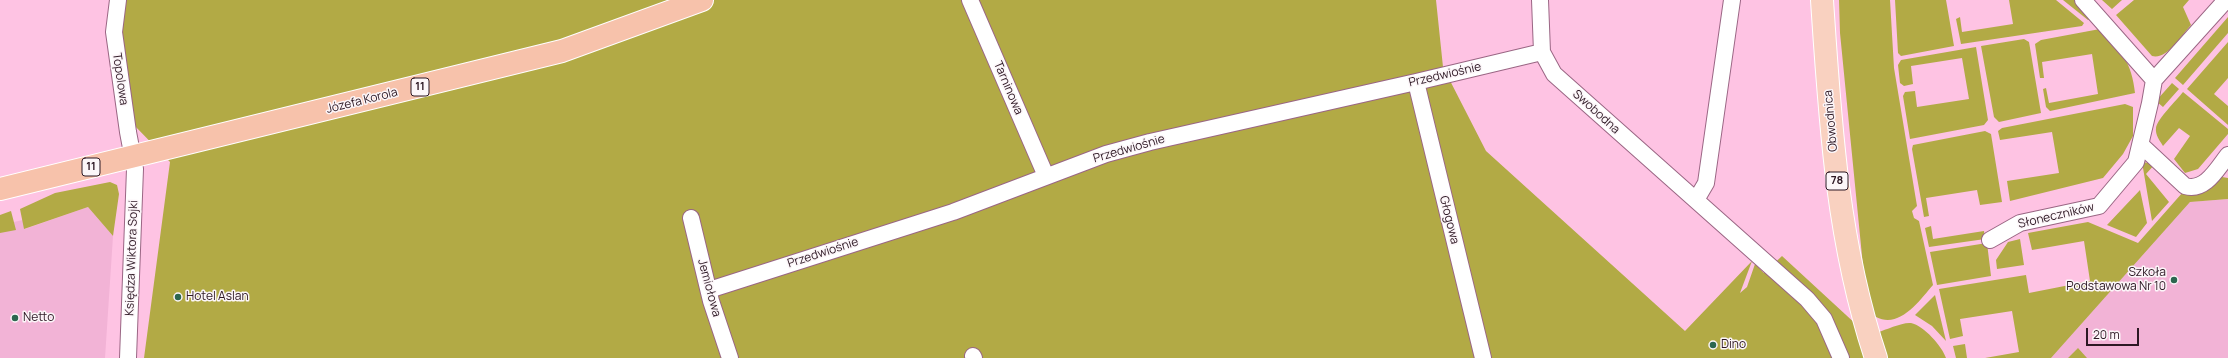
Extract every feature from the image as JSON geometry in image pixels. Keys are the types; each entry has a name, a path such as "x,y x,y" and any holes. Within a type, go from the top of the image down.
{"highway":[{"name":"Józefa Korola","path":"133,158 562,51 702,0"},
{"name":"11","path":"0,189 133,158"}],"main road":[{"name":"Obwodnica","path":"1822,0 1830,127 1839,200 1853,278 1876,358"}],"street":[{"name":"Topolowa","path":"118,0 114,32 133,158"},
{"name":"Tarninowa","path":"970,0 1046,176"},
{"name":"Swobodna","path":"1540,0 1542,52 1554,74 1807,299 1824,319 1841,358"},
{"path":"1696,200 1706,183 1732,0"},
{"path":"2083,0 2154,80 2226,0"},
{"name":"Przedwiośnie","path":"709,290 953,212 1106,154 1150,142 1542,52"},
{"name":"Słoneczników","path":"1990,240 2020,223 2099,206 2131,170 2136,162 2141,145 2154,80"},
{"name":"Głogowa","path":"1416,82 1483,358"},
{"path":"2141,145 2185,186 2191,188 2204,184 2228,155"},
{"name":"Księdza Wiktora Sojki","path":"128,358 135,211 135,169 133,158"},
{"name":"Jemiołowa","path":"691,218 709,290 730,358"}],"shaded area":[{"path":"122,0 1436,0 1443,67 1486,151 1685,331 1752,261 1740,293 1747,287 1755,264 1764,273 1782,256 1884,350 1878,332 1899,325 1911,323 1927,332 1932,337 1941,348 1946,358 144,358 170,162 133,124 118,53"},
{"path":"1839,0 1890,0 1894,68 1917,206 1912,211 1914,218 1919,221 1933,285 1908,312 1893,319 1885,320 1876,317 1873,319 1863,266 1840,33"},
{"path":"1895,0 1946,0 1954,46 1901,56 1898,53"},
{"path":"2009,0 2056,0 2084,23 2082,26 1961,44 1956,19 1960,17 1962,32 2013,24"},
{"path":"2063,0 2080,0 2094,17 2088,20"},
{"path":"2102,0 2122,0 2112,9"},
{"path":"2134,0 2189,0 2183,7 2191,25 2168,51 2158,56 2152,56 2116,15"},
{"path":"2228,17 2228,33 2183,85 2175,78"},
{"path":"2100,29 2120,51 2128,65 2135,93 2050,111 2046,107 2043,89 2046,88 2049,103 2098,94 2092,54 2042,62 2044,78 2040,78 2035,44 2041,40"},
{"path":"2024,39 2029,42 2041,113 1999,122 1994,117 1981,46"},
{"path":"2228,42 2228,78 2214,94 2228,106 2228,125 2187,89"},
{"path":"1976,47 1988,120 1984,125 1910,139 1903,96 1905,92 1915,91 1917,107 1969,99 1962,58 1911,66 1913,84 1904,86 1900,83 1898,65 1901,60"},
{"path":"2172,83 2179,89 2163,107 2156,101"},
{"path":"2183,92 2228,129 2228,134 2198,169 2185,173 2174,159 2190,136 2179,128 2163,146 2156,133 2157,124"},
{"path":"2125,104 2133,107 2133,136 2123,154 2103,178 2010,201 2007,181 2059,173 2052,132 2000,140 1998,131 2002,128"},
{"path":"1985,131 1991,134 2002,202 1980,205 1977,190 1926,198 1929,216 1924,217 1912,149 1913,145"},
{"path":"2142,162 2155,164 2146,174 2169,202 2152,221"},
{"path":"2222,177 2228,178 2228,199 2190,202 2051,358 1985,358 2019,352 2012,311 1960,319 1963,336 1950,339 1939,289 2026,275 2029,293 2090,281 2084,241 2032,250 2028,233 2088,222 2138,243 2183,192"},
{"path":"110,182 117,185 119,194 113,236 88,207 24,229 20,209 55,193"},
{"path":"2140,190 2147,223 2136,237 2107,225"},
{"name":"Szkoła Podstawowa Nr 10","path":"2228,199 2228,358 2051,358 2190,202"},
{"path":"88,207 113,236 105,358 0,358 0,225 23,220 25,229"},
{"path":"11,211 16,230 0,233 0,215"},
{"path":"1931,226 1933,239 1984,231 1985,239 1929,247 1925,228"},
{"path":"2020,239 2024,265 1997,269 1996,260 2008,242"},
{"path":"1987,243 1991,276 1937,285 1930,252"},
{"path":"1935,295 1946,341 1932,326 1915,315"},
{"path":"1965,344 1967,358 1956,358 1953,346"},
{"path":"2078,348 2087,358 2068,358"}],"place":[{"name":"Szkoła Podstawowa Nr 10","path":"2174,280"},
{"name":"Hotel Aslan","path":"178,297"},
{"name":"Netto","path":"15,318"},
{"name":"Dino","path":"1713,345"}]}
